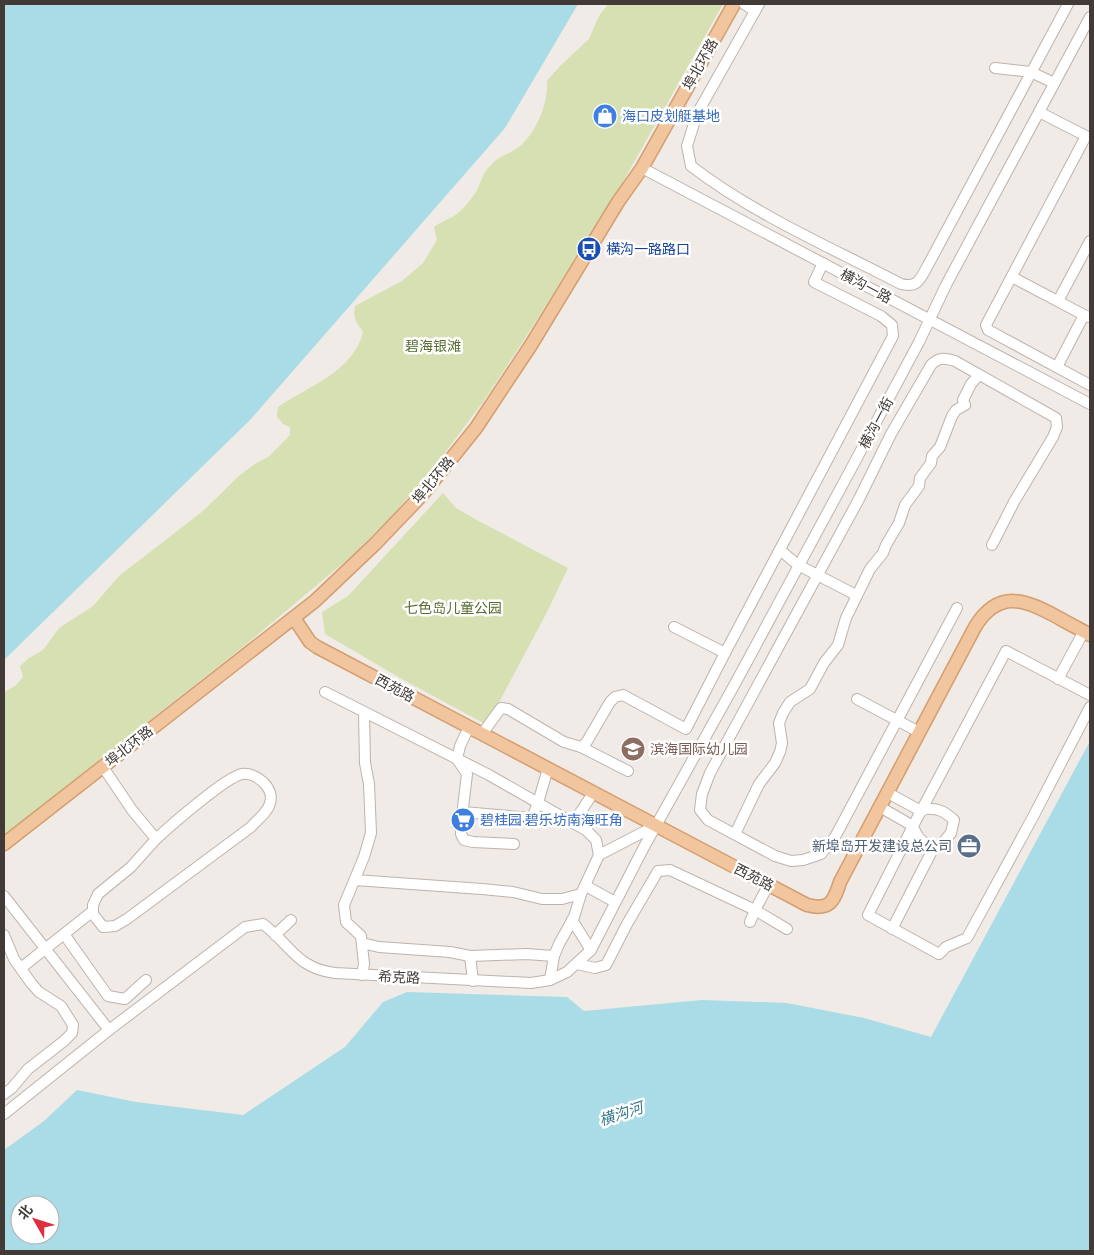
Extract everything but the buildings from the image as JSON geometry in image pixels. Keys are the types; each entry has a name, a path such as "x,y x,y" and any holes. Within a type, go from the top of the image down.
{"main road":[{"name":"埠北环路","path":"4,844 294,618 338,581 422,495 476,428 532,345 618,202 642,168 734,4"},
{"name":"西苑路","path":"294,618 310,642 807,905 822,908 835,897 840,882 919,732 975,627 988,609 1008,601 1023,601 1087,633"}],"street":[{"path":"744,4 757,7 696,114 687,146 691,166 748,204 901,284 909,286 915,284 927,267 1068,4"},
{"name":"横沟一街","path":"656,826 859,455 1090,17"},
{"path":"996,68 1031,72 1054,83"},
{"path":"1040,112 1089,135 986,325 988,330 1090,385"},
{"name":"横沟一路","path":"642,168 1090,404"},
{"path":"1058,301 1090,240"},
{"path":"846,276 855,260"},
{"path":"581,747 586,743 610,702 615,697 623,695 686,728 893,336 892,325 881,316 814,282 823,263"},
{"path":"1012,277 1087,316 1057,367"},
{"path":"956,608 835,837 821,854 803,860 784,860 708,820 700,810 702,794 710,774 859,499 891,434 931,365 938,359 945,358 955,362 1056,418 1057,427 1053,438 1014,502 992,545"},
{"path":"735,834 759,784 775,763 780,752 782,743 779,723 783,713 790,702 810,689 824,663 838,645 846,618 856,595 870,569 883,553 899,522 905,505 919,486 923,474 931,463 932,456 940,446 952,416 956,410 965,406 963,400 971,384 978,376"},
{"path":"780,550 798,565 856,595"},
{"path":"674,627 725,653"},
{"path":"1058,679 1087,633"},
{"path":"1090,695 1006,651 868,915 939,954 946,947 967,938 1034,816 1090,707"},
{"path":"325,692 489,775 586,830 596,840 599,855 572,920 554,956 550,980"},
{"path":"856,699 919,732"},
{"path":"482,734 501,708 508,709 564,742 581,747 628,771"},
{"path":"362,975 364,964 361,936 346,922 344,905 355,880 371,833 369,784 365,763 364,712"},
{"path":"469,726 460,746 457,759 466,774 462,834 464,840 514,844"},
{"path":"103,767 132,810 156,839"},
{"path":"463,812 532,818 548,768"},
{"path":"242,774 255,776 263,782 270,792 271,803 263,815 251,826 127,919 115,926 103,927 93,914 93,905 98,894 130,867 156,839 188,811 230,780 242,774"},
{"path":"573,823 594,792"},
{"path":"880,807 913,826 920,838 930,846 940,846 951,833 954,820 943,811 926,809 921,811 888,793"},
{"path":"599,855 656,826"},
{"name":"希克路","path":"4,1114 109,1030 245,927 263,924 294,955 315,969 335,973 520,984 550,980 567,972 591,950 656,826"},
{"path":"892,928 934,847"},
{"path":"577,964 594,968 606,965 658,871 670,870 755,910 787,929"},
{"path":"355,880 513,892 542,899 562,899 584,890 615,902"},
{"path":"750,922 769,884"},
{"path":"4,896 109,1030"},
{"path":"21,968 45,949 57,935 93,911"},
{"path":"276,935 291,920"},
{"path":"572,920 591,950"},
{"path":"4,935 14,959 39,992 61,1006 73,1024 72,1033 28,1069 12,1088 4,1094"},
{"path":"57,935 108,996 125,999 146,980"},
{"path":"362,943 379,947 450,952 470,956 526,954 554,956"},
{"path":"470,956 473,981"}],"green space":[{"name":"碧海银滩","path":"608,4 723,4 615,196 483,402 438,462 395,513 354,554 244,646 4,835 4,692 15,686 23,677 20,666 43,650 59,628 93,606 119,576 203,511 240,475 268,457 290,435 290,427 283,424 277,417 278,407 329,376 351,357 359,345 363,331 355,319 355,306 402,281 423,263 437,240 434,227 461,211 477,190 488,168 499,158 516,149 535,128 546,99 547,81 589,39 599,16"},
{"name":"七色岛儿童公园","path":"443,493 456,508 568,568 547,612 487,725 400,678 325,634 322,612 348,596"}],"water":[{"path":"4,4 578,4 505,128 251,419 4,660"},
{"name":"横沟河","path":"1090,741 1090,1251 4,1251 4,1150 44,1121 77,1090 136,1102 243,1115 345,1047 383,1002 407,992 567,997 584,1011 702,1000 787,1003 864,1018 931,1037"}],"place":[{"name":"海口皮划艇基地","path":"605,116"},
{"name":"横沟一路路口","path":"589,249"},
{"name":"滨海国际幼儿园","path":"633,749"},
{"name":"碧桂园·碧乐坊南海旺角","path":"463,820"},
{"name":"新埠岛开发建设总公司","path":"969,846"}]}
